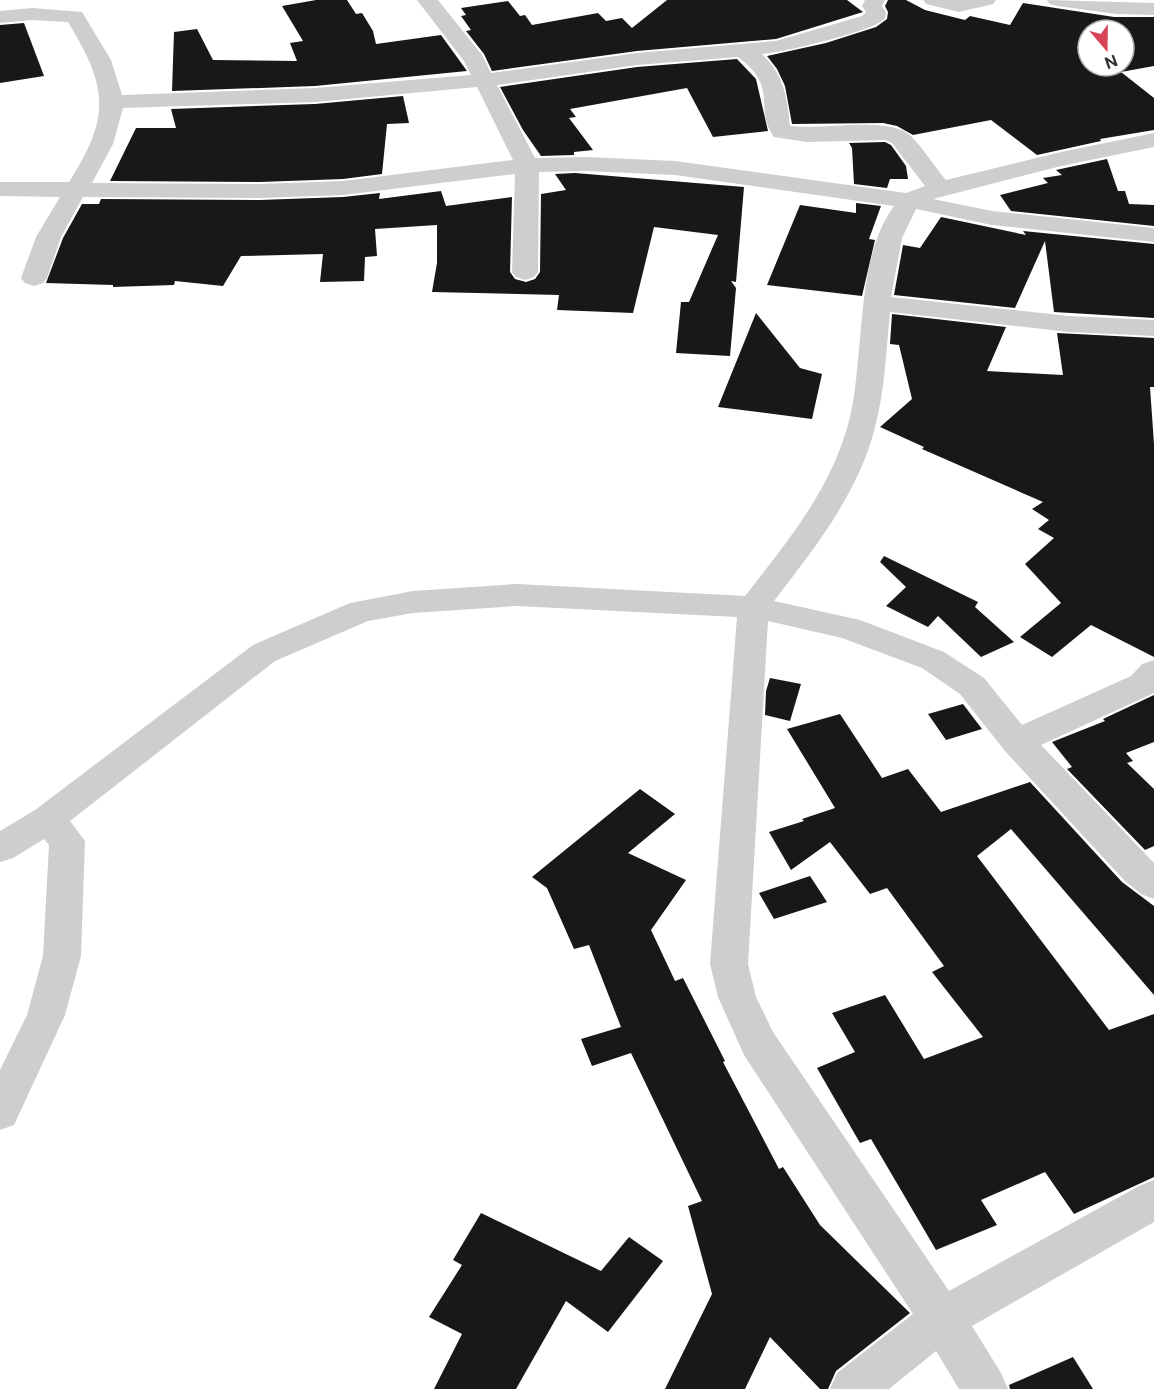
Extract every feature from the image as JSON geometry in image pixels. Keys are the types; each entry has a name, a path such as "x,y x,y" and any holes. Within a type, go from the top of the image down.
{"street":[{"path":"427,0 463,45 484,80 527,165 525,272"},
{"path":"111,102 315,95 484,80 637,59 790,44 875,17 876,12 872,6 875,0"},
{"path":"933,0 959,6 986,0"},
{"path":"1057,0 1116,8 1154,9"},
{"path":"0,17 47,13 75,16 95,50 105,76 111,102 112,111 98,149 44,249 34,278"},
{"path":"743,50 766,69 775,83 779,127 782,132 807,135 875,132 890,134 900,138 941,190"},
{"path":"985,1389 942,1319 758,1043 737,997 729,964 753,607 823,512 840,483 858,438 870,385 877,303 894,222 910,201 941,190 1077,154 1154,140"},
{"path":"0,189 260,191 343,188 430,179 527,165 586,164 675,168 910,201 992,218 1154,235"},
{"path":"877,303 1069,324 1154,328"},
{"path":"0,848 47,820 264,653 361,610 413,602 517,595 753,607 849,628 933,660 972,686 1017,742 1137,870 1154,884"},
{"path":"1017,742 1143,684 1154,672"},
{"path":"0,1112 46,1015 62,956 67,841 47,820"},
{"path":"853,1389 942,1319 1154,1200"}],"building":[{"path":"316,0 347,0 356,14 362,13 373,31 376,44 441,35 467,71 315,86 172,91 174,32 197,29 213,60 297,61 290,43 303,41 282,6"},
{"path":"667,0 847,0 863,12 776,39 637,51 492,71 484,54 466,31 471,30 461,16 466,15 461,8 508,1 520,16 525,15 532,25 598,13 606,21 622,18 632,28"},
{"path":"888,0 906,0 925,10 965,20 970,16 1010,25 1023,3 1114,17 1154,17 1154,66 1136,69 1136,18 1076,18 1076,78 1129,78 1154,98 1154,130 1100,139 1101,141 1037,155 991,120 913,135 897,126 883,123 792,124 785,86 777,69 767,56 826,43 876,27 887,19 888,12 885,6"},
{"path":"24,23 44,76 0,83 0,25"},
{"path":"737,59 756,79 768,131 713,137 687,88 570,109 576,117 569,118 593,150 574,152 574,155 541,156 523,130 500,87 637,67"},
{"path":"403,96 409,123 387,124 382,174 343,179 260,182 110,181 136,128 176,128 171,109 315,104"},
{"path":"885,142 891,145 906,166 908,179 890,179 887,188 854,184 852,148 849,143"},
{"path":"1107,159 1118,191 1125,191 1129,204 1154,205 1154,226 1011,211 1000,195 1048,183 1043,178 1062,175 1056,170"},
{"path":"575,173 744,187 736,282 731,281 736,288 730,356 676,353 681,302 689,302 718,235 654,227 633,313 557,310 559,295 432,292 437,263 437,225 375,229 377,256 365,257 364,281 320,282 323,254 241,256 223,286 175,281 174,285 113,287 113,285 46,283 63,238 82,204 99,204 101,199 260,200 343,197 380,193 379,199 441,191 446,206 512,197 510,272 515,279 526,282 535,279 540,272 541,194 566,190 555,174"},
{"path":"856,203 881,206 869,239 875,240 862,296 767,285 800,205 856,213"},
{"path":"941,217 1026,235 1023,231 1154,244 1154,318 1054,312 1045,241 1015,308 894,295 903,245 920,248"},
{"path":"756,313 800,368 822,374 812,419 718,407"},
{"path":"892,314 1006,327 987,371 1063,375 1057,333 1154,338 1154,387 1150,387 1154,444 1154,657 1091,625 1052,657 1020,637 1061,603 1025,564 1054,538 1038,529 1049,520 1032,509 1043,502 922,449 924,447 880,427 912,399 899,345 890,344"},
{"path":"884,556 978,602 975,607 1014,642 981,657 938,616 928,627 886,606 906,587 880,562"},
{"path":"770,678 801,684 790,721 765,715 766,691"},
{"path":"1154,695 1154,742 1126,753 1133,761 1127,763 1154,789 1154,846 1145,850 1067,769 1072,767 1052,742 1105,721 1103,719"},
{"path":"963,704 982,729 946,740 928,714"},
{"path":"840,714 882,778 908,769 941,812 1030,782 1122,882 1154,906 1154,995 1011,829 977,856 1109,1030 1154,1014 1154,1177 1074,1214 1045,1172 981,1200 997,1225 936,1250 871,1139 860,1143 817,1068 855,1052 832,1013 885,995 924,1059 983,1037 932,972 944,966 887,888 870,894 830,842 791,870 769,832 835,808 787,729"},
{"path":"640,789 675,814 628,853 686,880 651,930 675,981 683,978 725,1061 723,1062 779,1169 783,1167 820,1225 910,1313 836,1371 828,1389 820,1389 770,1337 745,1389 665,1389 712,1294 688,1206 702,1201 631,1053 592,1066 581,1039 621,1027 589,945 574,949 547,888 532,877"},
{"path":"810,876 827,902 774,919 759,893"},
{"path":"481,1213 601,1271 629,1237 663,1261 608,1332 566,1301 516,1389 434,1389 462,1334 429,1317 462,1265 453,1260"},
{"path":"1073,1357 1093,1389 1010,1389 1009,1385"}]}
